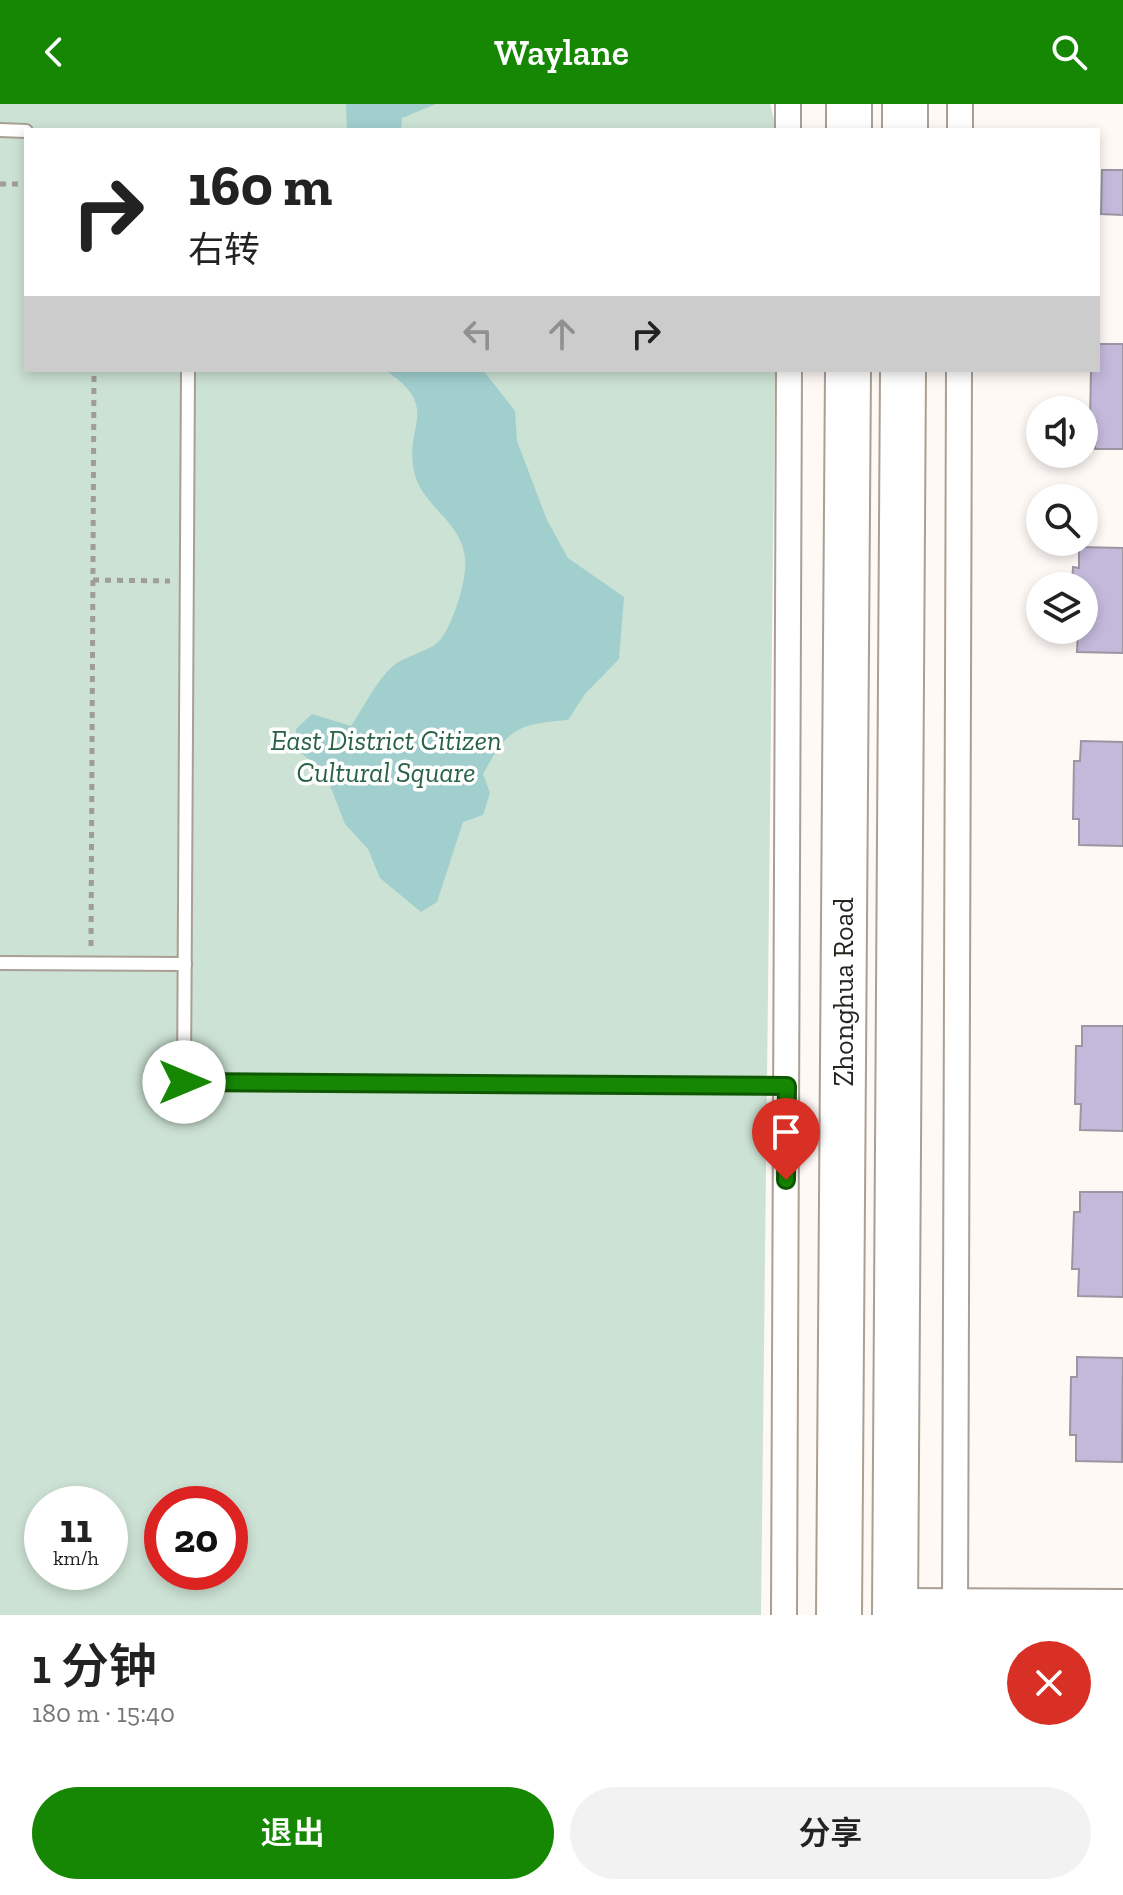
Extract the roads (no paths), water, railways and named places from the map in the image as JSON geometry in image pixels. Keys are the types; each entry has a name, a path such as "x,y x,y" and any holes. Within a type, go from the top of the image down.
{"highway":[{"path":"849,104 849,128"},
{"path":"905,104 905,128"},
{"name":"Zhonghua Road","path":"839,1615 848,372"},
{"name":"Zhonghua Road","path":"895,1611 903,372"}],"street":[{"path":"788,104 788,128"},
{"path":"960,104 960,128"},
{"path":"784,1615 789,372"},
{"path":"955,1611 959,372"},
{"path":"895,1611 1123,1607"}],"lane":[{"path":"0,130 24,131"},
{"path":"188,372 184,1082 787,1086"},
{"path":"0,963 185,964"}],"water":[{"path":"346,104 436,104 402,118 401,128 347,128"},
{"path":"388,372 485,372 515,411 517,441 547,520 568,558 624,597 619,659 585,694 568,720 525,727 507,738 483,774 490,793 483,815 463,822 437,902 421,912 380,878 368,849 345,824 326,775 297,749 296,729 312,714 351,726 393,666 441,639 459,600 465,566 462,545 418,483 412,455 417,406 402,383"}],"park label":[{"name":"East District Citizen Cultural Square","path":"386,756"}]}
